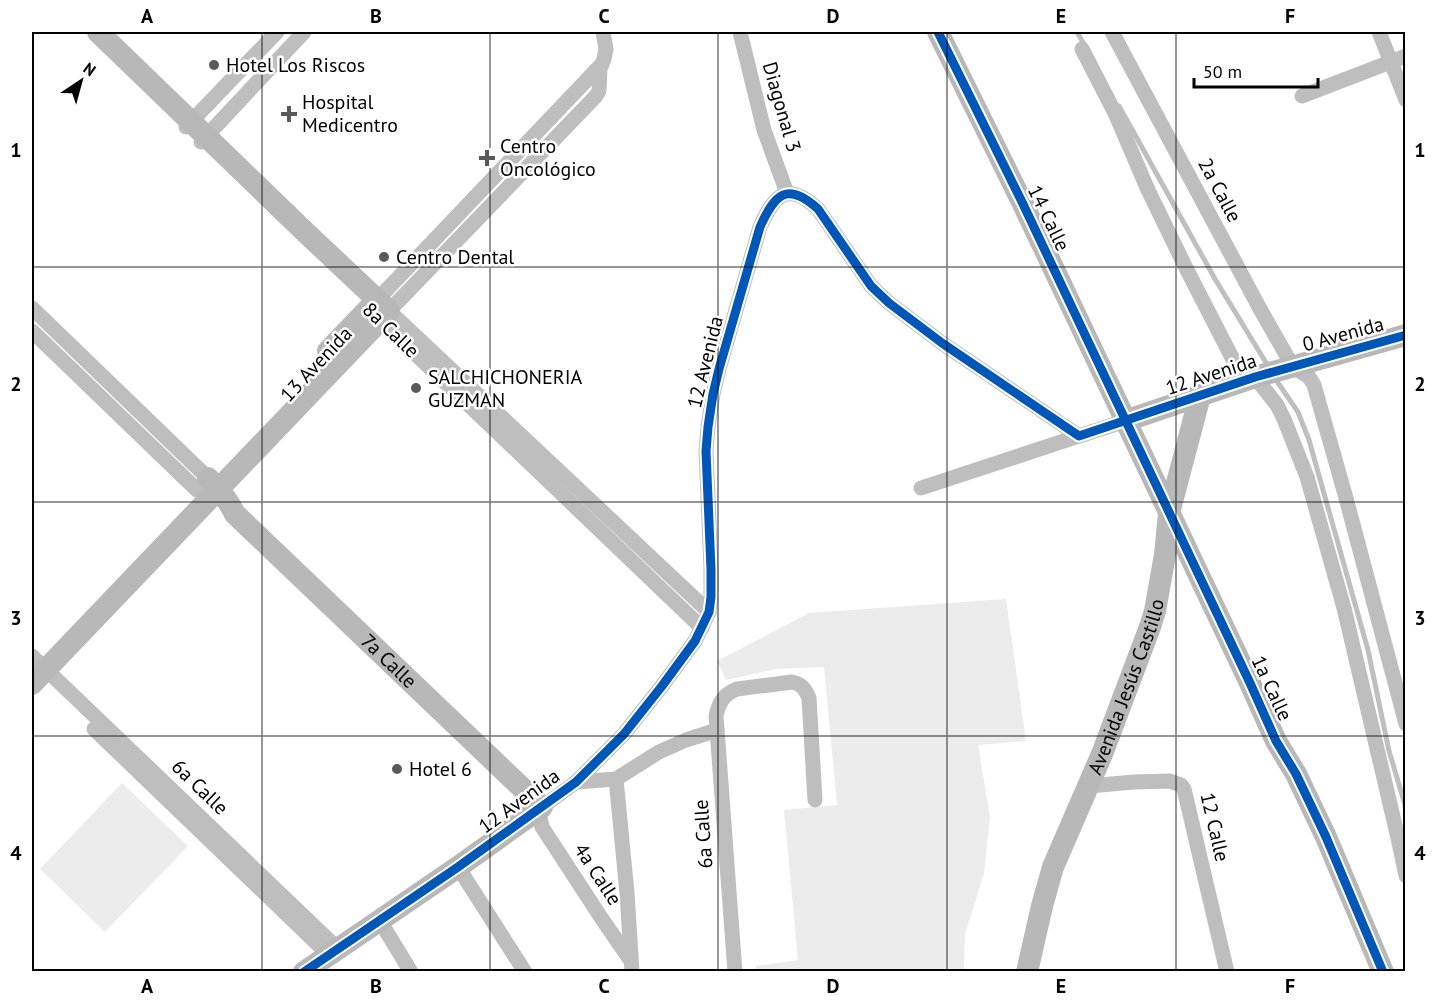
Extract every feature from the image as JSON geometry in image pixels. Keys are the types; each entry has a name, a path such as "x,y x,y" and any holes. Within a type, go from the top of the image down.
{"street":[{"name":"8a Calle","path":"80,32 195,133"},
{"name":"8a Calle","path":"98,32 195,133 379,310 702,628"},
{"path":"195,133 277,32"},
{"path":"195,133 304,32"},
{"path":"601,65 606,49 603,32"},
{"name":"Diagonal 3","path":"740,32 764,130 787,193"},
{"name":"14 Calle","path":"938,32 1023,204 1125,421"},
{"name":"2a Calle","path":"1112,32 1291,367 1309,377 1314,385 1406,724"},
{"path":"1379,32 1406,100"},
{"path":"1082,50 1115,113 1185,266 1253,378 1277,405 1292,437 1313,499 1344,608 1406,876"},
{"path":"1302,96 1406,56"},
{"name":"13 Avenida","path":"35,668 379,310 596,96 599,91 601,65"},
{"name":"13 Avenida","path":"379,310 601,65"},
{"path":"787,193 799,196 818,209 871,286 889,303 942,343 1079,436"},
{"name":"12 Avenida","path":"304,972 458,867 576,782 624,734 695,641 709,612 711,597 706,451 713,394 760,227 771,206 787,193"},
{"name":"7a Calle","path":"32,309 207,489 219,509 235,514 542,807"},
{"name":"8a Calle","path":"379,310 709,612"},
{"name":"7a Calle","path":"32,331 207,489"},
{"name":"0 Avenida","path":"1291,367 1406,336"},
{"name":"12 Avenida","path":"921,488 1291,367"},
{"name":"Avenida Jesús Castillo","path":"1027,972 1053,867 1089,786 1155,611 1165,555 1169,513 1200,396"},
{"name":"1a Calle","path":"1125,421 1267,723 1296,774 1326,837 1383,972"},
{"name":"6a Calle","path":"35,668 334,952"},
{"name":"6a Calle","path":"735,972 716,716 721,701 730,691 792,682 804,686 809,698 815,800"},
{"path":"576,782 616,779 659,752 717,730"},
{"path":"616,779 632,966"},
{"name":"12 Calle","path":"1089,786 1170,781 1176,782 1185,789 1227,972"},
{"name":"4a Calle","path":"542,807 540,818 542,827 632,966"},
{"path":"458,867 525,972"},
{"path":"380,921 411,972"}],"shaded area":[{"path":"1006,599 1026,741 978,745 990,817 984,874 965,934 964,971 756,971 756,966 798,960 784,810 837,805 824,667 776,669 726,680 717,661 809,613"},
{"path":"122,783 188,846 105,932 40,869"}],"waterway":[{"path":"1077,32 1085,46"},
{"path":"1119,106 1215,279 1268,366"},
{"path":"1274,377 1298,412 1309,440 1368,650 1389,751 1406,808"}],"cycle path":[{"path":"938,32 1023,204 1276,741 1296,774 1326,837 1383,972"},
{"path":"304,972 458,867 576,782 624,734 695,641 709,612 711,597 706,451 713,394 760,227 771,206 783,195 798,195 818,209 871,286 889,303 942,343 1079,436 1255,377 1406,335"}],"place":[{"name":"Hotel Los Riscos","path":"214,65"},
{"name":"Hospital Medicentro","path":"289,114"},
{"name":"Centro Oncológico","path":"487,158"},
{"name":"Centro Dental","path":"384,257"},
{"name":"SALCHICHONERIA GUZMAN","path":"416,388"},
{"name":"Hotel 6","path":"397,769"}]}
